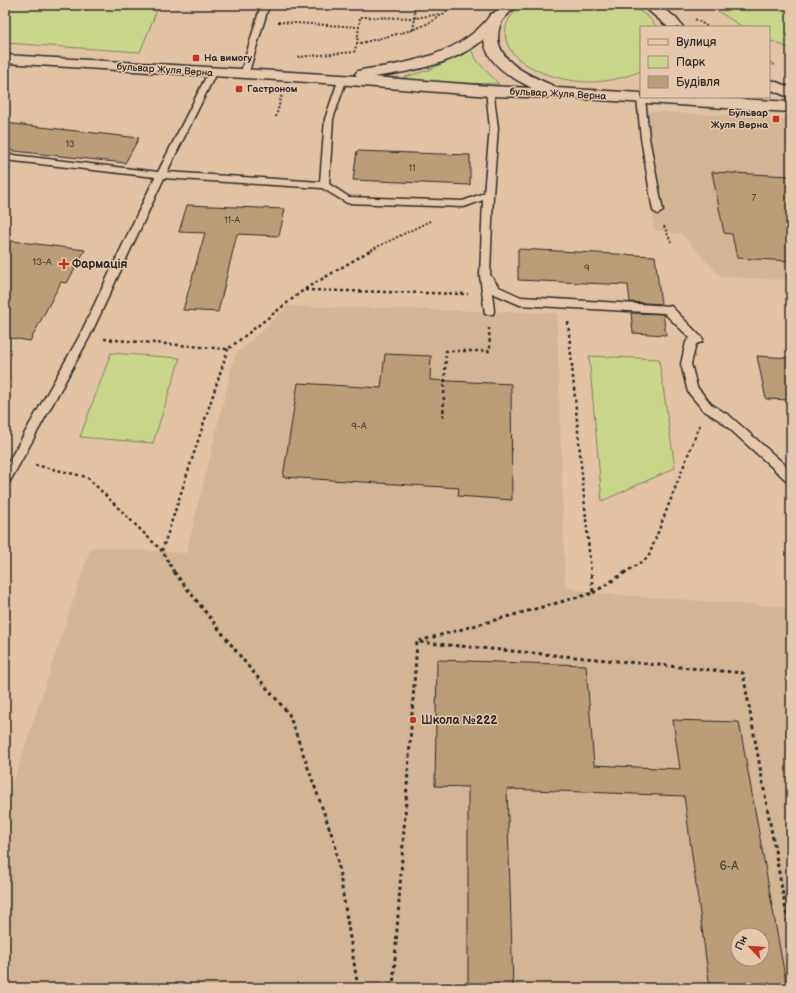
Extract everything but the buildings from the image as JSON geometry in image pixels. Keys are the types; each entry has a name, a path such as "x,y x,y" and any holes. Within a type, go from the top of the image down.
{"street":[{"name":"бульвар Жуля Верна","path":"324,78 376,73 426,61 462,48 482,33 496,17 510,5"},
{"path":"649,5 670,20 675,26"},
{"path":"496,17 491,36 494,51 507,67 529,81 567,94"},
{"name":"бульвар Жуля Верна","path":"5,59 244,75 324,78 342,81 490,91 610,96 640,94"},
{"path":"770,84 791,93"},
{"name":"бульвар Жуля Верна","path":"687,98 791,107"}],"lane":[{"path":"244,75 265,5"},
{"path":"5,479 84,338 161,175 212,73"},
{"path":"324,184 329,119 342,81"},
{"path":"489,311 486,295 485,275 488,195 494,128 490,91"},
{"path":"641,98 646,138 658,211"},
{"path":"5,157 161,175 324,184 348,200 464,204 488,195"},
{"path":"485,275 495,290 520,301 667,309 698,338 692,342 686,364 692,389 707,407 726,419 791,477"}],"path":[{"path":"413,30 415,18 414,5"},
{"path":"357,44 413,30 457,5"},
{"path":"297,57 354,52 357,44 360,17 415,18 443,14"},
{"path":"260,21 359,27"},
{"path":"276,117 282,94"},
{"path":"162,551 228,349 305,290 379,245 464,204"},
{"path":"305,290 486,295"},
{"path":"566,303 593,593"},
{"path":"443,418 446,351 490,351 489,311"},
{"path":"84,338 228,349"},
{"path":"417,642 593,593 648,558 707,407"},
{"path":"14,461 87,477 162,551 179,579 248,666 289,714 335,844 358,988"},
{"path":"417,642 743,673 791,940"},
{"path":"393,988 417,642"}],"shaded area":[{"path":"638,111 791,119 791,280 721,277 681,234 655,230"},
{"name":"Школа №222","path":"288,306 557,313 565,587 593,593 786,607 791,632 791,988 5,988 5,807 91,547 186,553 235,355"}],"green space":[{"path":"5,5 159,5 140,52 5,43"},
{"path":"525,5 629,5 647,16 656,26 640,26 640,71 606,81 588,82 569,80 548,75 536,70 516,57 509,48 506,38 507,23 513,14"},
{"path":"708,5 791,5 791,49 770,40 770,26 741,26"},
{"path":"471,50 478,62 499,84 392,81 429,70"},
{"path":"111,353 180,358 153,443 80,437"},
{"path":"589,356 659,359 675,468 602,501"}],"place":[{"name":"На вимогу","path":"196,58"},
{"name":"Гастроном","path":"239,89"},
{"name":"Бульвар Жуля Верна","path":"776,119"},
{"name":"Фармація","path":"64,264"},
{"name":"Школа №222","path":"413,720"}]}
